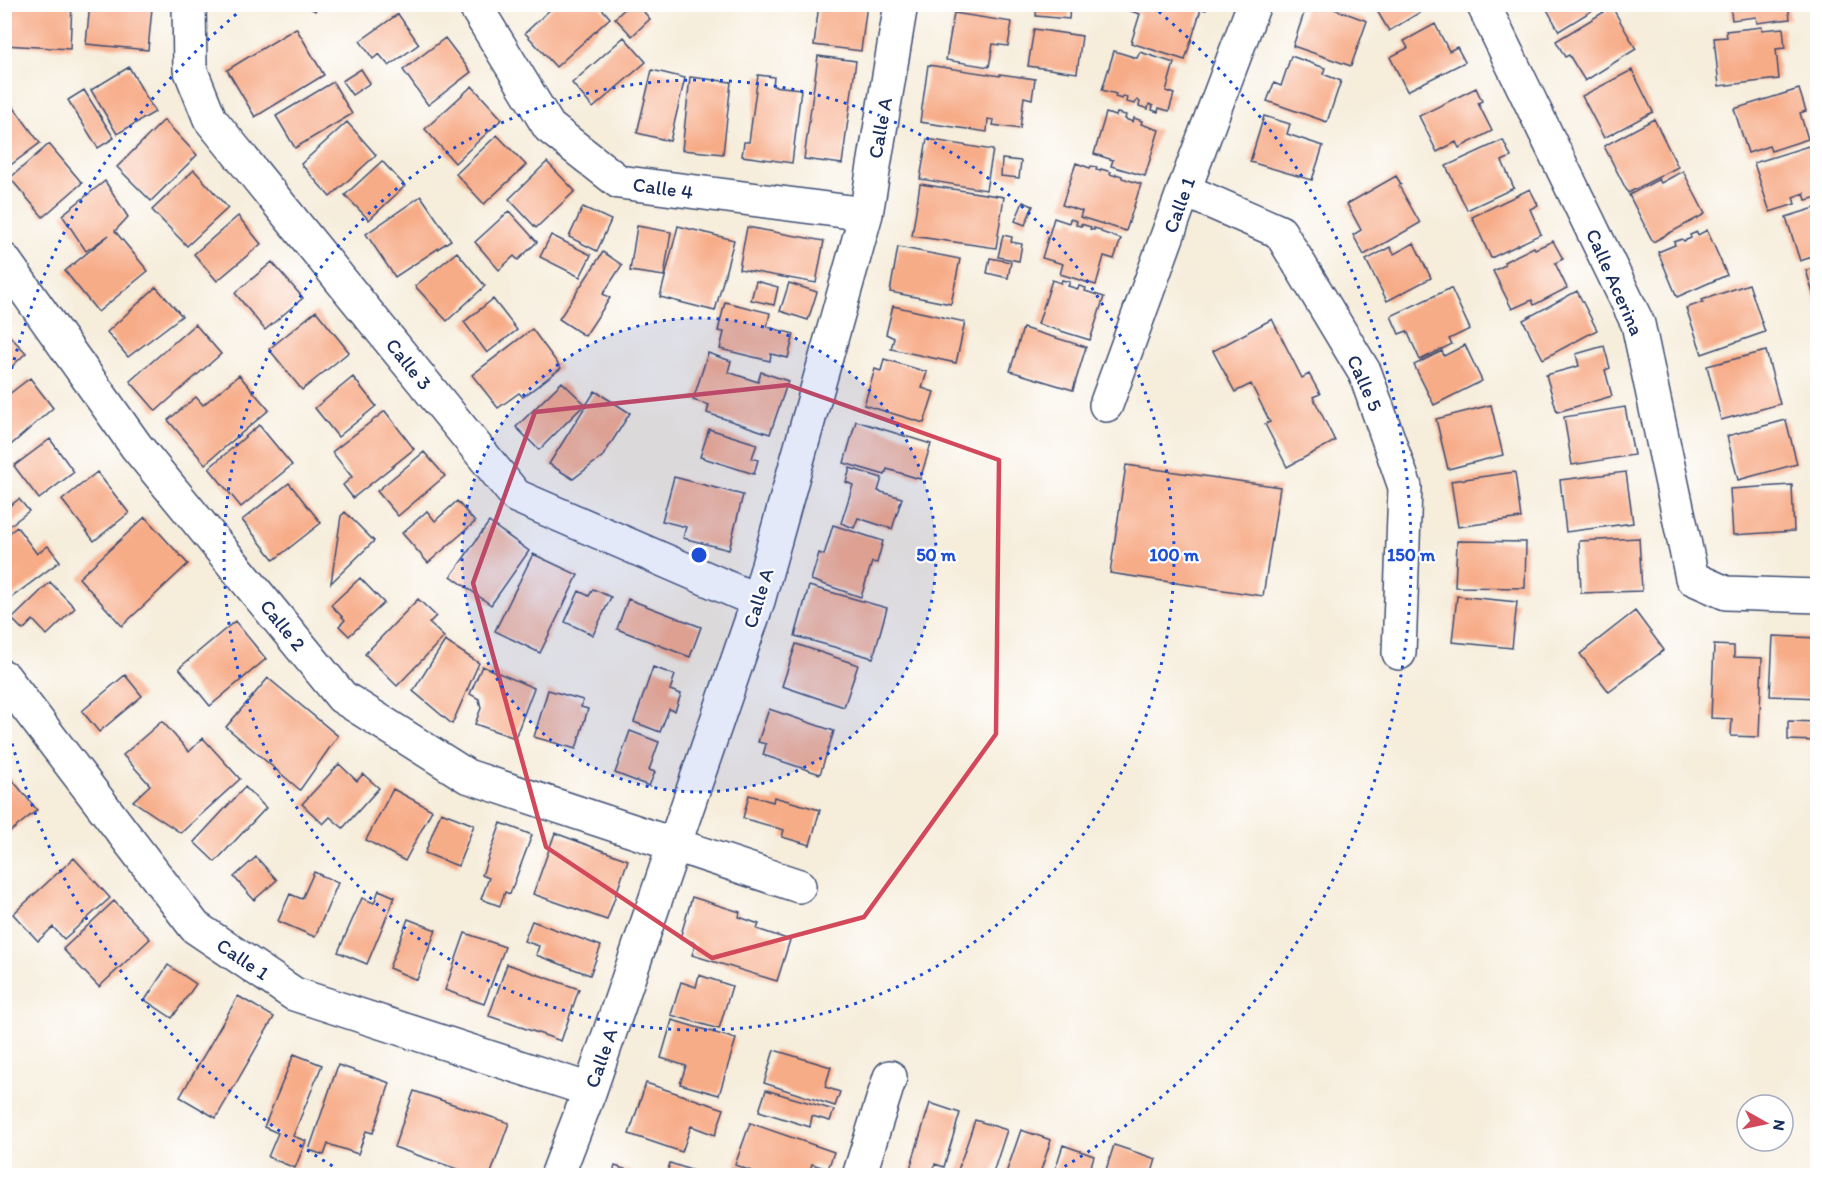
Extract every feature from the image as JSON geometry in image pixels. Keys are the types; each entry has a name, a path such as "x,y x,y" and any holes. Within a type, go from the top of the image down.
{"street":[{"name":"Calle 3","path":"189,4 190,69 210,119 516,496 758,601"},
{"name":"Calle 4","path":"474,4 549,127 619,182 866,214"},
{"name":"Calle A","path":"557,1176 590,1090 758,601 866,214 901,4"},
{"name":"Calle 1","path":"1106,405 1254,4"},
{"name":"Calle Acerina","path":"1483,4 1638,324 1692,578 1726,593 1818,596"},
{"name":"Calle 5","path":"1184,190 1280,232 1365,373 1405,487 1399,653"},
{"name":"Calle 2","path":"4,261 136,446 342,697 467,776 799,886"},
{"name":"Calle 1","path":"4,677 195,927 294,994 590,1090"},
{"path":"860,1176 890,1077"}],"highlighted area":[{"path":"788,385 999,460 996,734 864,917 712,958 546,847 473,583 535,412"}],"building":[{"path":"4,4 72,4 70,49 4,45"},
{"path":"90,4 120,4 152,8 148,50 86,44"},
{"path":"304,4 319,4 315,11"},
{"path":"556,4 598,4 610,18 556,67 525,33"},
{"path":"630,4 637,4 650,19 632,36 615,18"},
{"path":"819,4 867,4 861,51 814,45"},
{"path":"952,4 985,4 984,12 952,8"},
{"path":"1005,4 1024,4 1023,8 1005,6"},
{"path":"1037,4 1070,4 1069,19 1036,16"},
{"path":"1208,4 1206,10 1201,9 1185,60 1131,43 1140,14 1111,5"},
{"path":"1307,4 1321,4 1367,21 1351,66 1293,46"},
{"path":"1373,4 1434,4 1389,31"},
{"path":"1544,4 1595,4 1592,7 1593,10 1559,31"},
{"path":"1730,4 1788,4 1790,19 1757,23 1756,17 1732,20"},
{"path":"1612,7 1636,49 1585,81 1569,55 1565,57 1556,41"},
{"path":"954,13 1012,22 1008,46 993,44 989,67 946,60"},
{"path":"398,14 419,44 389,66 379,54 373,59 360,41"},
{"path":"1435,24 1449,51 1457,47 1465,62 1407,91 1390,57 1408,48 1404,41"},
{"path":"1762,27 1762,30 1783,28 1785,48 1776,49 1779,79 1719,86 1714,38 1727,37 1726,31"},
{"path":"296,28 324,75 255,117 227,70"},
{"path":"1034,29 1082,36 1077,73 1028,66"},
{"path":"624,37 646,62 593,108 572,83"},
{"path":"445,38 471,72 428,105 403,70"},
{"path":"1114,51 1137,58 1140,52 1174,63 1166,91 1174,94 1169,111 1159,108 1158,112 1152,110 1153,106 1149,104 1148,109 1139,106 1140,102 1137,100 1135,104 1126,102 1127,97 1123,96 1122,99 1115,97 1116,94 1102,90"},
{"path":"818,56 856,61 842,164 804,159"},
{"path":"1291,56 1325,68 1323,74 1341,81 1327,122 1267,101 1274,83 1281,86"},
{"path":"928,65 1035,79 1032,99 1024,97 1020,129 993,125 994,120 988,119 987,132 920,122"},
{"path":"129,67 155,112 117,134 91,90"},
{"path":"361,69 370,83 352,95 342,81"},
{"path":"652,70 685,78 670,141 637,133"},
{"path":"1632,70 1653,112 1604,138 1582,96"},
{"path":"758,75 774,77 773,86 801,89 792,163 742,156 744,142 749,142"},
{"path":"690,77 731,82 723,154 682,150"},
{"path":"333,82 352,114 295,148 276,116"},
{"path":"472,86 502,119 455,163 425,129"},
{"path":"1476,88 1482,101 1478,103 1492,131 1459,148 1456,142 1437,152 1419,116"},
{"path":"1799,89 1806,111 1800,113 1808,139 1771,151 1769,146 1748,153 1734,109"},
{"path":"84,90 114,138 98,148 68,100"},
{"path":"12,105 40,143 4,170 4,111"},
{"path":"1106,113 1116,116 1117,113 1126,115 1125,119 1133,122 1134,118 1142,121 1141,124 1159,130 1145,176 1111,166 1113,160 1094,154"},
{"path":"1264,116 1290,124 1287,134 1323,146 1312,180 1250,162"},
{"path":"1654,119 1678,167 1628,193 1604,146"},
{"path":"164,120 197,155 151,201 117,167"},
{"path":"347,122 376,155 330,197 301,164"},
{"path":"497,135 526,165 484,204 456,174"},
{"path":"927,139 993,150 986,190 920,179"},
{"path":"1503,140 1511,157 1502,161 1514,188 1467,210 1446,166"},
{"path":"1818,143 1818,197 1806,200 1804,193 1793,197 1795,204 1770,212 1754,163"},
{"path":"49,144 82,183 43,217 10,178"},
{"path":"1002,159 1021,161 1019,178 1001,176"},
{"path":"382,161 405,186 369,220 345,195"},
{"path":"547,162 575,191 536,228 509,199"},
{"path":"1076,163 1090,168 1091,166 1097,167 1096,170 1111,172 1110,174 1116,176 1116,174 1141,184 1126,231 1080,217 1082,211 1062,205"},
{"path":"194,170 228,208 187,246 152,210"},
{"path":"1683,171 1705,214 1653,242 1629,195 1659,179 1661,183"},
{"path":"1396,176 1401,184 1399,186 1420,223 1364,255 1353,235 1361,230 1347,204"},
{"path":"105,181 128,217 115,231 148,271 98,312 65,271 109,235 86,251 62,215"},
{"path":"920,184 1004,197 996,248 912,236"},
{"path":"1530,189 1538,205 1530,209 1541,234 1491,258 1472,217"},
{"path":"421,196 451,240 395,277 366,234"},
{"path":"1023,202 1033,206 1025,225 1015,221"},
{"path":"583,207 611,220 597,251 569,237"},
{"path":"1818,207 1818,255 1800,261 1786,217"},
{"path":"509,211 537,242 518,260 514,256 499,270 475,242"},
{"path":"238,216 261,244 217,281 194,254"},
{"path":"1054,218 1069,223 1070,219 1077,221 1076,225 1081,226 1081,224 1091,227 1090,229 1101,230 1101,232 1121,239 1114,259 1104,256 1096,285 1060,274 1063,264 1042,258"},
{"path":"637,226 671,232 664,276 630,271"},
{"path":"678,226 734,240 715,311 660,297"},
{"path":"747,227 824,241 816,283 739,269"},
{"path":"1707,230 1727,275 1677,297 1658,252 1675,245 1674,242 1682,239 1684,241 1691,238 1690,235 1697,232 1698,235"},
{"path":"551,235 591,255 580,277 540,257"},
{"path":"1003,235 1012,237 1011,242 1022,244 1019,261 998,257"},
{"path":"1553,241 1563,259 1555,263 1567,288 1534,305 1532,300 1512,309 1493,271 1505,265 1504,262 1534,247 1535,249"},
{"path":"1414,243 1431,278 1387,301 1366,260 1390,247 1394,254"},
{"path":"898,247 960,259 951,304 890,292"},
{"path":"457,252 485,286 447,321 415,286"},
{"path":"603,252 622,265 603,294 610,298 585,336 559,319"},
{"path":"990,258 1011,262 1008,278 987,273"},
{"path":"272,262 303,298 265,330 235,293"},
{"path":"1818,267 1818,307 1817,307 1806,270"},
{"path":"1052,280 1061,283 1062,280 1070,282 1068,286 1078,289 1079,286 1086,288 1085,291 1104,297 1090,340 1038,324"},
{"path":"756,281 778,287 774,305 751,300"},
{"path":"789,283 817,292 808,320 780,311"},
{"path":"1749,284 1765,332 1702,354 1686,308"},
{"path":"156,287 182,316 128,357 107,332"},
{"path":"1451,288 1470,329 1449,339 1452,344 1420,360 1407,331 1399,334 1391,316"},
{"path":"1577,291 1597,330 1543,359 1523,320"},
{"path":"493,299 517,330 487,353 464,322"},
{"path":"725,302 770,313 767,327 794,334 788,358 771,354 770,361 720,349 724,332 718,331"},
{"path":"893,306 965,322 956,363 891,349 894,338 886,334"},
{"path":"316,311 349,352 302,390 269,349"},
{"path":"1272,319 1302,378 1309,374 1320,394 1313,397 1335,441 1287,467 1265,424 1270,422 1251,384 1235,392 1213,351"},
{"path":"195,324 221,354 156,411 130,381"},
{"path":"1023,328 1086,347 1073,390 1010,371"},
{"path":"532,329 561,368 523,397 519,393 498,408 472,375"},
{"path":"4,330 26,353 4,374"},
{"path":"1465,345 1482,381 1434,405 1414,365 1442,351 1444,356"},
{"path":"1604,346 1610,368 1605,370 1612,396 1557,412 1546,375 1579,366 1576,354"},
{"path":"1766,351 1780,404 1721,420 1707,366"},
{"path":"708,353 731,361 728,372 758,382 761,372 788,381 770,434 707,413 709,405 693,400"},
{"path":"884,359 927,372 922,388 934,392 924,423 864,405 875,369 881,371"},
{"path":"239,375 269,410 205,464 168,420 196,397 203,405"},
{"path":"353,377 376,406 338,437 315,408"},
{"path":"30,378 53,408 4,451 4,398"},
{"path":"562,382 585,404 539,450 516,427"},
{"path":"595,391 630,413 603,456 573,479 549,464"},
{"path":"1491,405 1503,455 1448,469 1436,419"},
{"path":"1625,407 1634,455 1572,465 1564,417"},
{"path":"385,411 414,449 353,498 343,485 352,477 332,452"},
{"path":"1786,420 1797,464 1738,480 1727,436"},
{"path":"856,421 931,444 920,479 887,469 885,475 844,463"},
{"path":"259,425 292,465 241,507 209,468"},
{"path":"709,429 757,444 752,458 758,460 754,474 700,457"},
{"path":"50,439 74,472 39,499 14,466"},
{"path":"424,452 445,476 398,516 377,491"},
{"path":"1126,465 1280,487 1263,596 1110,573"},
{"path":"850,468 882,478 878,491 902,498 892,529 858,518 854,528 841,523 853,485 846,482"},
{"path":"97,472 129,513 94,541 62,500"},
{"path":"1515,472 1521,518 1458,527 1451,481"},
{"path":"1626,472 1633,523 1566,532 1560,480"},
{"path":"674,477 743,495 729,550 683,538 686,527 662,521"},
{"path":"289,483 321,523 274,560 242,520"},
{"path":"1792,485 1794,531 1733,535 1730,489"},
{"path":"4,497 11,505 19,499 29,511 4,530"},
{"path":"457,501 475,522 428,563 402,533 427,511 435,521"},
{"path":"345,512 374,541 331,583 341,516"},
{"path":"145,517 188,564 122,626 79,578"},
{"path":"489,522 529,551 491,605 451,576"},
{"path":"833,525 883,541 877,563 872,562 861,597 811,580 819,553 824,555"},
{"path":"17,527 37,554 48,546 60,561 4,603 4,537"},
{"path":"1639,538 1642,591 1581,593 1579,541"},
{"path":"1457,541 1526,542 1525,588 1455,587"},
{"path":"533,554 578,575 540,653 495,631"},
{"path":"360,578 384,603 349,636 339,626 345,620 331,605"},
{"path":"50,582 75,608 47,635 33,620 23,630 12,619"},
{"path":"809,586 887,608 873,658 795,636"},
{"path":"593,589 611,597 593,635 565,622 579,591 589,596"},
{"path":"1457,596 1517,602 1512,648 1452,642"},
{"path":"418,599 436,616 429,623 444,637 397,686 365,654"},
{"path":"628,599 701,627 690,657 617,629"},
{"path":"1635,611 1664,650 1609,692 1580,654"},
{"path":"235,621 266,659 210,706 179,668"},
{"path":"1773,636 1818,638 1818,698 1770,696"},
{"path":"445,641 479,663 452,724 413,691"},
{"path":"796,644 858,665 844,707 782,686"},
{"path":"1714,645 1734,646 1734,657 1762,658 1759,737 1731,736 1732,719 1711,718"},
{"path":"482,666 534,688 515,738 475,724 481,708 479,699 470,694"},
{"path":"653,667 675,675 670,690 681,694 675,711 669,709 660,732 634,722"},
{"path":"125,675 142,696 99,732 82,711"},
{"path":"268,678 338,736 300,790 226,727"},
{"path":"548,690 583,700 581,707 588,709 576,749 534,737"},
{"path":"769,709 834,731 820,774 763,755 766,744 758,742"},
{"path":"162,721 189,752 203,738 240,779 181,833 133,801 150,785 123,755"},
{"path":"1788,721 1818,722 1817,741 1788,740"},
{"path":"630,731 659,742 649,770 655,772 649,786 615,773"},
{"path":"339,764 357,781 363,774 379,788 343,828 330,817 323,824 302,804"},
{"path":"10,777 37,810 4,837 4,781"},
{"path":"245,787 266,808 215,862 194,842"},
{"path":"393,789 432,810 405,861 366,840"},
{"path":"749,795 773,802 774,797 820,810 810,845 782,837 784,830 743,818"},
{"path":"441,812 474,825 458,866 425,853"},
{"path":"501,823 532,835 510,894 505,892 500,906 481,899 489,878 482,875"},
{"path":"555,833 628,860 607,920 533,894"},
{"path":"256,857 277,880 254,900 234,877"},
{"path":"74,858 110,898 64,939 53,927 38,941 13,914"},
{"path":"314,872 338,883 315,937 278,921 290,894 302,899"},
{"path":"379,890 395,897 367,964 338,952 362,898 374,903"},
{"path":"692,897 740,912 739,917 759,924 757,929 790,940 777,981 692,955 696,943 680,938"},
{"path":"114,901 150,939 99,987 63,949"},
{"path":"408,919 436,930 417,980 389,968"},
{"path":"532,921 601,946 590,975 536,955 539,946 524,941"},
{"path":"465,933 505,947 484,1004 445,990"},
{"path":"507,964 579,989 561,1041 489,1016"},
{"path":"168,965 196,984 172,1018 145,1000"},
{"path":"699,975 732,986 719,1029 671,1015 681,982 696,987"},
{"path":"238,996 274,1017 216,1118 180,1097"},
{"path":"672,1020 736,1039 719,1095 680,1084 686,1066 661,1058"},
{"path":"774,1050 831,1067 825,1087 840,1092 835,1106 764,1083"},
{"path":"294,1054 322,1065 293,1136 306,1141 295,1168 268,1157 278,1133 264,1127"},
{"path":"338,1065 390,1083 373,1133 366,1131 358,1154 328,1144 324,1155 309,1150"},
{"path":"646,1083 724,1109 715,1135 691,1126 682,1152 629,1134"},
{"path":"766,1090 834,1110 830,1121 812,1116 810,1127 759,1111"},
{"path":"414,1091 509,1123 490,1176 477,1176 394,1147"},
{"path":"930,1103 960,1113 944,1167 935,1164 932,1176 921,1176 909,1172"},
{"path":"975,1120 1007,1130 992,1176 956,1176"},
{"path":"750,1123 834,1152 828,1169 812,1164 808,1176 764,1176 735,1165"},
{"path":"1021,1130 1051,1140 1039,1176 1005,1176"},
{"path":"1063,1145 1094,1156 1088,1176 1053,1176"},
{"path":"1114,1145 1156,1159 1151,1176 1104,1176"},
{"path":"670,1163 706,1175 706,1176 666,1176"},
{"path":"615,1166 643,1175 643,1176 612,1176"},
{"path":"732,1168 752,1175 752,1176 730,1176"}]}
